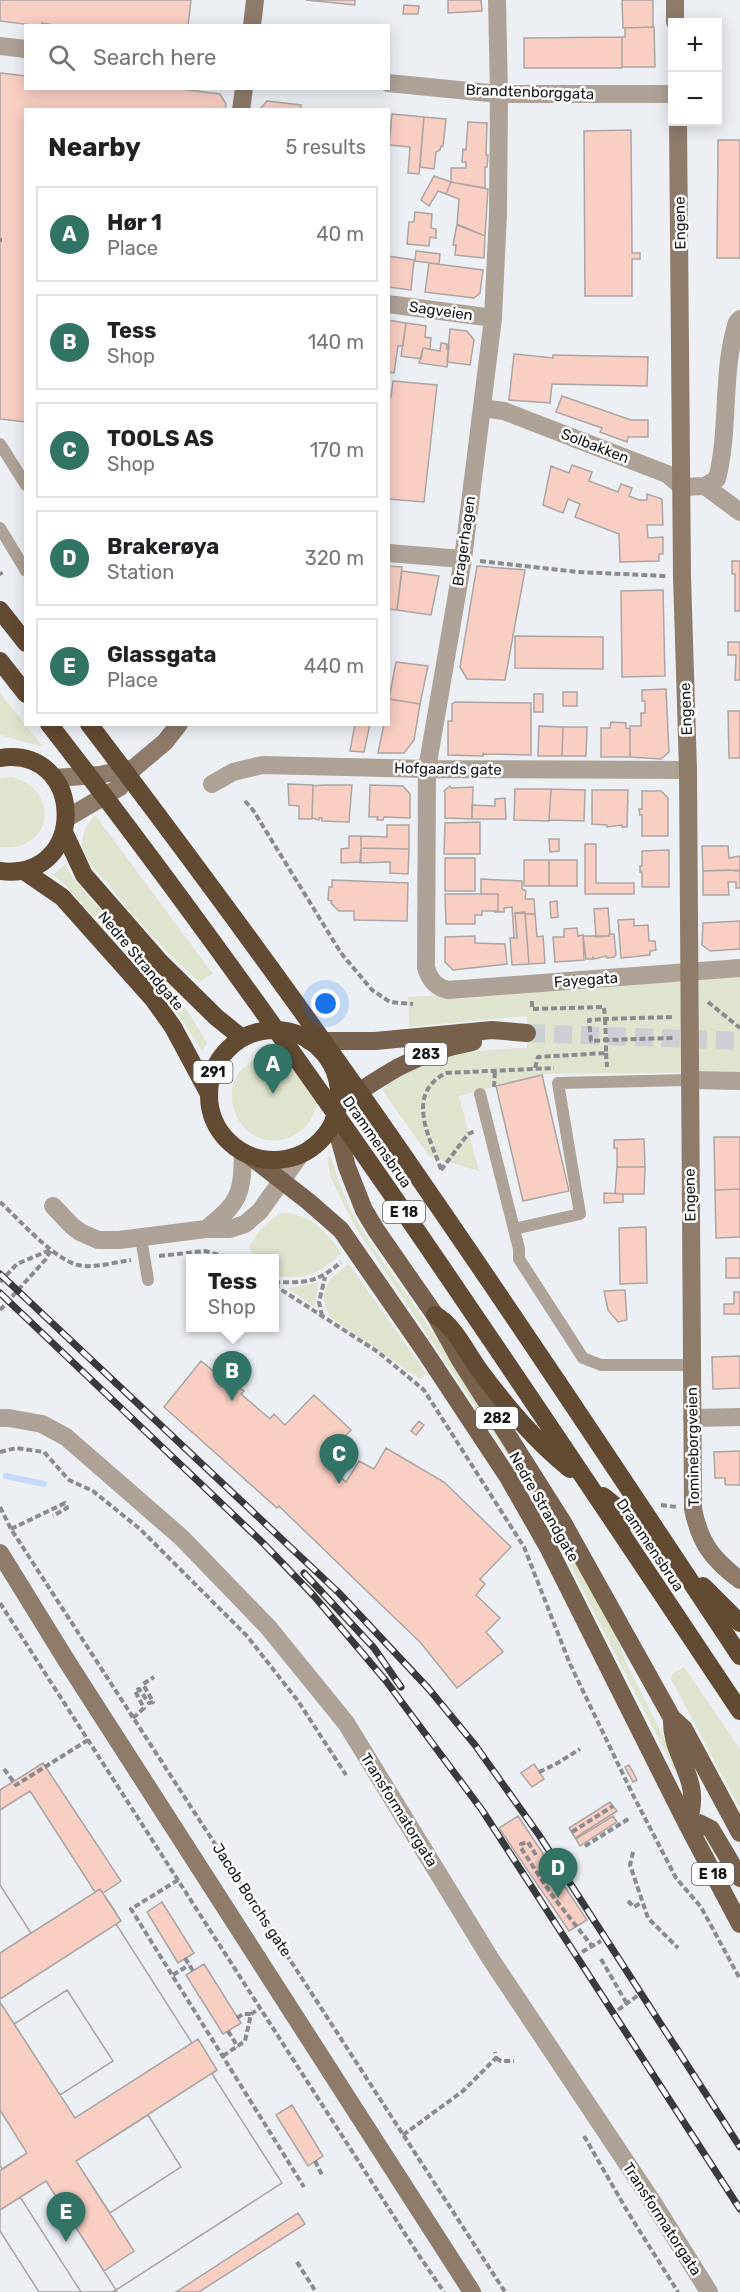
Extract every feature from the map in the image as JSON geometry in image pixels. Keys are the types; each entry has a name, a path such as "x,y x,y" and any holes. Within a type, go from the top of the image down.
{"highway":[{"path":"0,610 24,640"},
{"path":"0,661 24,691"},
{"name":"Drammensbrua","path":"50,726 220,952 352,1136 740,1711"},
{"name":"Drammensbrua","path":"90,726 245,932 377,1118 541,1357 740,1656"},
{"path":"1,756 31,761 54,778"},
{"name":"Nedre Strandgate","path":"54,778 66,800 66,825 84,875 160,962 216,1017 242,1038"},
{"path":"0,872 24,871 49,857 58,846 66,825"},
{"name":"Nedre Strandgate","path":"24,871 62,897 153,999 173,1027 209,1094"},
{"path":"242,1038 273,1030 286,1031 309,1041 319,1048 333,1069 337,1081 336,1113 321,1140 300,1155 275,1160 246,1154"},
{"name":"291","path":"242,1038 227,1051 215,1068 209,1094 210,1108 218,1128 231,1144 246,1154"},
{"name":"E 18","path":"435,1314 445,1320 479,1370 521,1424 562,1463 660,1543 740,1623"}],"main road":[{"path":"252,24 255,0"},
{"path":"675,0 675,18"},
{"path":"241,108 244,90"},
{"name":"Engene","path":"678,126 682,576 688,770 691,1297"},
{"path":"66,825 120,787 134,768 165,742 177,726"},
{"path":"54,778 99,775 134,768"},
{"name":"283","path":"309,1041 375,1041 492,1030 527,1033 472,1042 431,1052 392,1069 336,1113"},
{"name":"Nedre Strandgate","path":"336,1113 347,1167 364,1210 435,1314 460,1360 562,1521 672,1718 684,1730 740,1833"},
{"name":"Nedre Strandgate","path":"246,1154 283,1181 341,1230 508,1477 548,1547 687,1824 740,1924"},
{"name":"Tomineborgveien","path":"691,1297 693,1509 697,1528 714,1558 740,1580"},
{"name":"Jacob Borchs gate","path":"0,1553 68,1663 472,2292"},
{"name":"282","path":"672,1718 672,1734 692,1788 693,1810 687,1824"},
{"path":"687,1824 699,1823 711,1829 740,1878"}],"street":[{"name":"Bragerhagen","path":"435,984 429,977 426,967 427,769 463,559 493,318 498,214 497,0"},
{"path":"0,46 24,49"},
{"name":"Brandtenborggata","path":"390,83 499,94 668,94"},
{"name":"Sagveien","path":"390,304 493,318"},
{"path":"682,487 705,486 717,479 722,458 729,346 740,319"},
{"name":"Solbakken","path":"482,408 504,411 667,474 682,487"},
{"path":"705,486 740,512"},
{"path":"390,553 463,559"},
{"name":"Hofgaards gate","path":"212,784 233,772 262,765 427,769 688,770"},
{"name":"Fayegata","path":"435,984 441,989 448,990 689,980 740,968"},
{"path":"689,1080 740,1081"},
{"path":"206,1229 228,1212 237,1200 246,1154"},
{"path":"53,1206 72,1226 90,1237 108,1241 206,1229 230,1229 245,1224 260,1211 300,1155"},
{"path":"692,1418 740,1417"},
{"name":"Transformatorgata","path":"0,1418 42,1424 66,1437 182,1538 268,1627 345,1723 490,1958 652,2201 709,2292"}],"lane":[{"path":"0,444 24,482"},
{"path":"0,528 24,568"},
{"path":"514,1229 580,1214 558,1083 689,1080"},
{"path":"480,1094 519,1249 519,1259 583,1358 601,1365 692,1365"},
{"path":"141,1238 148,1280"}],"path":[{"path":"463,559 578,572 682,576"},
{"path":"245,801 254,810 341,953 372,990 390,1002 413,1004"},
{"path":"689,980 740,1028"},
{"path":"532,996 532,1009 604,1006"},
{"path":"604,999 607,1067"},
{"path":"689,1017 589,1020 591,1041 689,1037"},
{"path":"535,1068 538,1057 606,1053"},
{"path":"597,1067 618,1067"},
{"path":"487,1126 468,1134 441,1169 429,1137 423,1106 425,1091 434,1079 446,1072 555,1068"},
{"path":"0,1202 51,1250"},
{"path":"0,1282 17,1264 51,1250"},
{"path":"0,1310 46,1259 51,1250"},
{"path":"187,1253 205,1251 216,1254"},
{"path":"279,1283 312,1280 325,1276 341,1262"},
{"path":"323,1317 319,1302 325,1276"},
{"path":"279,1287 378,1353 424,1390 524,1546 570,1664 633,1795 676,1878 700,1907 740,1979"},
{"path":"0,1452 16,1448 44,1452 69,1480 93,1491 140,1529 218,1605 259,1650 298,1701 346,1775"},
{"path":"11,1529 65,1503 67,1508 53,1516"},
{"name":"Jacob Borchs gate","path":"0,1507 11,1529 505,2292"},
{"path":"0,1603 444,2292"},
{"path":"133,1718 144,1708 135,1692 138,1689 149,1703 153,1702 143,1684 154,1677"},
{"path":"4,1769 15,1785 88,1740"},
{"path":"539,1772 580,1749"},
{"path":"572,1832 613,1806"},
{"path":"585,1846 630,1818"},
{"path":"536,1855 528,1842 521,1844 521,1848 551,1894 592,1946"},
{"path":"633,1852 630,1865 648,1918 678,1948"},
{"path":"178,1880 131,1909 304,2187"},
{"path":"628,1901 634,1907 642,1902"},
{"path":"582,1953 601,1941"},
{"path":"185,1958 193,1971"},
{"path":"601,1959 627,2004"},
{"path":"173,1976 189,1965"},
{"path":"618,2010 637,1996"},
{"path":"237,2018 243,2014 251,2014 260,2008"},
{"path":"223,2056 245,2041 251,2014"},
{"path":"228,2031 238,2047"},
{"path":"495,2052 496,2058"},
{"path":"403,2135 463,2091 496,2058"},
{"path":"496,2058 501,2061 513,2061"},
{"path":"579,2127 629,2214 678,2292"},
{"path":"315,2161 322,2175"},
{"path":"297,2262 316,2292"}],"green space":[{"path":"0,693 43,747 0,735"},
{"path":"12,777 28,784 39,795 44,807 44,820 39,832 30,841 17,847 0,847 0,778"},
{"path":"95,815 213,974 199,982 151,935 93,867 83,849 82,839"},
{"path":"65,864 73,878 189,1013 207,1043 202,1051 171,1004 66,886 53,875"},
{"path":"740,975 740,1072 542,1074 459,1096 479,1171 429,1156 382,1090 415,1069 450,1056 488,1050 527,1048 527,1016 409,1027 408,997 671,982"},
{"path":"273,1053 288,1055 318,1100 314,1113 300,1132 288,1138 269,1140 253,1135 241,1123 234,1108 232,1091 238,1075 251,1062"},
{"path":"331,1156 351,1211 374,1249 419,1312 506,1444 610,1619 628,1667 679,1767 682,1785 567,1559 511,1460 354,1225 331,1178 327,1157"},
{"path":"282,1213 301,1216 323,1231 342,1253 311,1274 279,1276 279,1254 253,1254 249,1247 271,1219"},
{"path":"349,1264 426,1373 420,1379 330,1317 324,1300 326,1286 334,1275"},
{"path":"318,1283 315,1307 287,1288"},
{"path":"684,1667 740,1749 740,1809 671,1679 672,1674"}],"building":[{"path":"0,0 191,0 188,24 24,24 0,21"},
{"path":"306,0 355,0 355,5"},
{"path":"448,0 481,0 482,11 448,13"},
{"path":"622,0 653,0 653,27 623,28"},
{"path":"404,5 419,6 418,14 403,14"},
{"path":"654,27 655,67 622,67 622,37 625,37 625,28"},
{"path":"622,37 622,68 524,68 524,38"},
{"path":"0,73 24,76 24,90 188,90 220,94 226,104 225,108 24,108 24,422 0,419"},
{"path":"267,101 301,105 301,108 261,108"},
{"path":"392,114 424,117 419,174 408,173 410,147 390,145"},
{"path":"424,117 446,119 443,146 436,152 434,169 420,167"},
{"path":"468,122 487,123 486,155 488,155 487,167 485,167 485,188 451,182 451,168 466,168 466,162 462,162 463,149 466,150"},
{"path":"631,130 632,253 640,253 640,259 632,259 632,296 585,296 584,131"},
{"path":"718,140 740,140 740,258 717,258"},
{"path":"434,176 451,182 446,194 438,191 429,206 421,200"},
{"path":"451,182 488,189 485,236 457,225 459,199 446,194"},
{"path":"415,212 432,214 431,228 436,229 436,238 430,237 429,246 407,244 409,222 414,222"},
{"path":"457,224 485,236 484,258 455,255 456,245 453,245"},
{"path":"416,251 440,254 439,264 415,261"},
{"path":"390,256 414,260 411,290 390,287"},
{"path":"429,263 483,270 480,293 474,298 425,292"},
{"path":"390,320 406,323 403,346 398,346 394,373 390,372"},
{"path":"406,323 426,326 425,337 431,338 430,349 423,348 421,359 401,356"},
{"path":"450,329 467,331 474,340 470,365 447,362"},
{"path":"441,343 447,344 447,349 449,347 447,367 419,363 423,348 440,351"},
{"path":"514,354 553,358 553,355 648,357 647,386 552,384 550,403 509,400"},
{"path":"393,381 437,385 424,502 390,499"},
{"path":"562,396 631,420 648,420 648,437 628,437 627,442 600,432 602,428 556,412"},
{"path":"572,465 592,472 589,481 618,492 621,484 632,488 629,496 639,500 647,500 647,494 662,499 663,525 647,525 648,538 663,537 663,554 659,554 659,561 620,562 619,534 575,517 580,504 568,499 563,513 543,505 551,466 569,473"},
{"path":"732,561 740,561 740,611 735,611 735,574 732,574"},
{"path":"390,566 402,567 397,610 390,609"},
{"path":"477,566 525,570 505,680 467,679 460,667"},
{"path":"402,571 439,576 431,615 397,610"},
{"path":"663,590 665,676 622,677 621,591"},
{"path":"515,636 603,637 603,669 515,668"},
{"path":"728,642 740,642 740,680 735,680 736,655 728,655"},
{"path":"396,662 428,666 420,704 390,699"},
{"path":"666,689 669,752 661,759 630,757 630,726 641,726 641,713 645,713 642,690"},
{"path":"563,692 577,692 577,706 563,706"},
{"path":"534,694 543,694 543,712 534,712"},
{"path":"390,699 420,704 414,740 404,753 378,753 384,726 390,726"},
{"path":"455,702 531,703 531,755 448,755 448,721 452,721 452,704"},
{"path":"728,711 740,711 740,758 729,758"},
{"path":"611,722 626,723 626,728 630,729 630,757 601,757 601,728 610,728"},
{"path":"355,726 370,726 364,752 350,751"},
{"path":"539,726 563,727 562,756 538,756"},
{"path":"563,727 587,727 586,756 562,756"},
{"path":"288,784 313,785 312,819 299,819 299,806 289,805"},
{"path":"352,785 349,822 322,821 322,818 319,820 312,818 313,786"},
{"path":"370,785 403,786 410,794 410,818 384,817 383,820 377,820 378,817 369,817"},
{"path":"450,786 451,788 473,787 472,819 445,818 444,791"},
{"path":"515,789 551,789 549,821 514,820"},
{"path":"551,789 585,790 584,821 549,820"},
{"path":"592,790 628,790 627,827 592,824"},
{"path":"642,791 661,791 668,798 668,836 642,836 642,815 639,809 642,809"},
{"path":"505,798 506,819 472,819 472,805 495,806 495,799"},
{"path":"480,822 480,854 444,854 445,823"},
{"path":"387,825 409,825 409,849 361,848 361,836 387,837"},
{"path":"349,836 361,836 361,862 341,863 341,849 349,848"},
{"path":"549,839 559,839 559,851 550,852"},
{"path":"585,844 596,844 596,883 634,883 634,894 585,894"},
{"path":"702,846 728,846 729,858 740,856 740,870 703,871"},
{"path":"361,848 409,849 408,874 390,873 390,862 360,863"},
{"path":"669,850 669,887 642,887 640,866 642,866 642,851"},
{"path":"445,858 475,858 475,891 445,891"},
{"path":"524,860 549,860 549,886 524,886"},
{"path":"549,860 577,860 577,886 549,886"},
{"path":"703,871 740,871 740,888 736,888 736,882 728,882 729,895 703,895"},
{"path":"481,879 522,881 522,889 526,891 525,899 534,899 535,914 515,913 517,938 514,938 512,907 504,908 504,912 494,912 498,911 498,894 481,894"},
{"path":"332,880 408,883 407,921 354,920 354,911 339,911 331,903 332,901 328,900"},
{"path":"445,894 498,894 498,911 482,911 482,915 475,915 475,924 446,924"},
{"path":"557,901 558,917 551,918 550,902"},
{"path":"608,908 610,934 596,937 594,909"},
{"path":"525,912 529,964 512,965 510,938 517,938 515,913"},
{"path":"525,914 535,914 537,937 543,936 545,963 529,964"},
{"path":"634,919 634,926 648,925 649,941 655,941 656,950 650,951 650,955 621,958 618,920"},
{"path":"740,921 740,949 710,951 702,945 703,923"},
{"path":"577,928 578,936 583,935 584,960 555,962 553,937 564,937 564,929"},
{"path":"609,934 614,934 616,955 586,959 583,936 609,936"},
{"path":"475,936 475,943 505,944 507,964 453,970 445,962 445,937"},
{"path":"542,1075 569,1191 523,1201 496,1086"},
{"path":"714,1137 740,1137 740,1189 715,1190"},
{"path":"644,1139 645,1167 617,1167 617,1148 614,1148 614,1140"},
{"path":"617,1167 645,1167 644,1194 615,1194"},
{"path":"740,1189 740,1237 716,1238 715,1190"},
{"path":"604,1193 623,1194 623,1202 604,1203"},
{"path":"646,1227 647,1283 620,1284 619,1228"},
{"path":"726,1258 740,1258 740,1278 726,1278"},
{"path":"625,1290 627,1320 618,1322 608,1310 604,1291"},
{"path":"734,1292 740,1292 740,1314 724,1314 724,1304 734,1304"},
{"path":"740,1356 740,1388 713,1389 712,1357"},
{"path":"201,1361 233,1387 235,1384 244,1391 241,1394 270,1419 274,1414 285,1425 314,1395 351,1430 322,1460 346,1482 359,1461 374,1469 386,1448 444,1482 511,1547 480,1579 485,1584 476,1595 500,1618 486,1632 503,1652 457,1688 420,1642 279,1506 277,1508 164,1407"},
{"path":"419,1421 424,1425 416,1435 411,1431"},
{"path":"740,1451 740,1485 727,1485 725,1478 715,1478 714,1452"},
{"path":"43,1763 121,1881 103,1893 100,1889 95,1892 30,1791 0,1810 0,1790"},
{"path":"534,1764 544,1779 532,1787 521,1773"},
{"path":"629,1765 637,1780 633,1782 625,1767"},
{"path":"30,1791 95,1892 100,1889 111,1905 121,1921 116,1924 192,2043 198,2039 217,2070 212,2074 282,2183 116,2290 46,2181 20,2197 81,2292 39,2292 0,2231 0,2171 27,2153 0,2110 0,1953 31,1933 0,1885 0,1810","holes":["67,1990 113,2061 60,2095 14,2024","148,2115 181,2167 110,2213 76,2161"]},
{"path":"30,1791 95,1892 100,1889 111,1905 121,1921 116,1924 192,2043 198,2039 217,2070 212,2074 282,2183 116,2290 117,2292 39,2292 0,2231 0,2171 2,2169 0,2165 0,1953 31,1933 0,1885 0,1810","holes":["67,1990 113,2061 60,2095 14,2024","148,2115 181,2167 110,2213 76,2161"]},
{"path":"610,1802 617,1811 575,1838 569,1828"},
{"path":"518,1816 587,1920 569,1931 499,1828"},
{"path":"613,1816 617,1822 580,1846 576,1839"},
{"path":"100,1889 121,1921 0,1999 0,1953"},
{"path":"162,1902 194,1953 178,1963 147,1912"},
{"path":"204,1964 241,2023 223,2034 186,1975"},
{"path":"0,2002 75,2118 198,2039 217,2070 76,2161 134,2251 104,2271 46,2181 0,2210 0,2171 27,2153 0,2110"},
{"path":"292,2105 323,2156 308,2166 276,2115"},
{"path":"0,2110 27,2153 2,2169 0,2165"},
{"path":"46,2181 116,2290 81,2292 20,2197"},
{"path":"298,2213 305,2224 199,2292 176,2292"}],"waterway":[{"path":"6,1476 44,1484"}],"tunnel":[{"path":"527,1033 740,1041"}],"railway":[{"path":"0,1274 339,1593 428,1688 475,1745 539,1835 740,2147"},
{"path":"0,1293 263,1543 314,1596 386,1681 482,1810 740,2209"},
{"path":"304,1573 374,1648 401,1687"}],"place":[{"name":"Hør 1","path":"273,1094"},
{"name":"Tess","path":"232,1401"},
{"name":"TOOLS AS","path":"339,1484"},
{"name":"Brakerøya","path":"558,1898"},
{"name":"Glassgata","path":"66,2242"}]}
